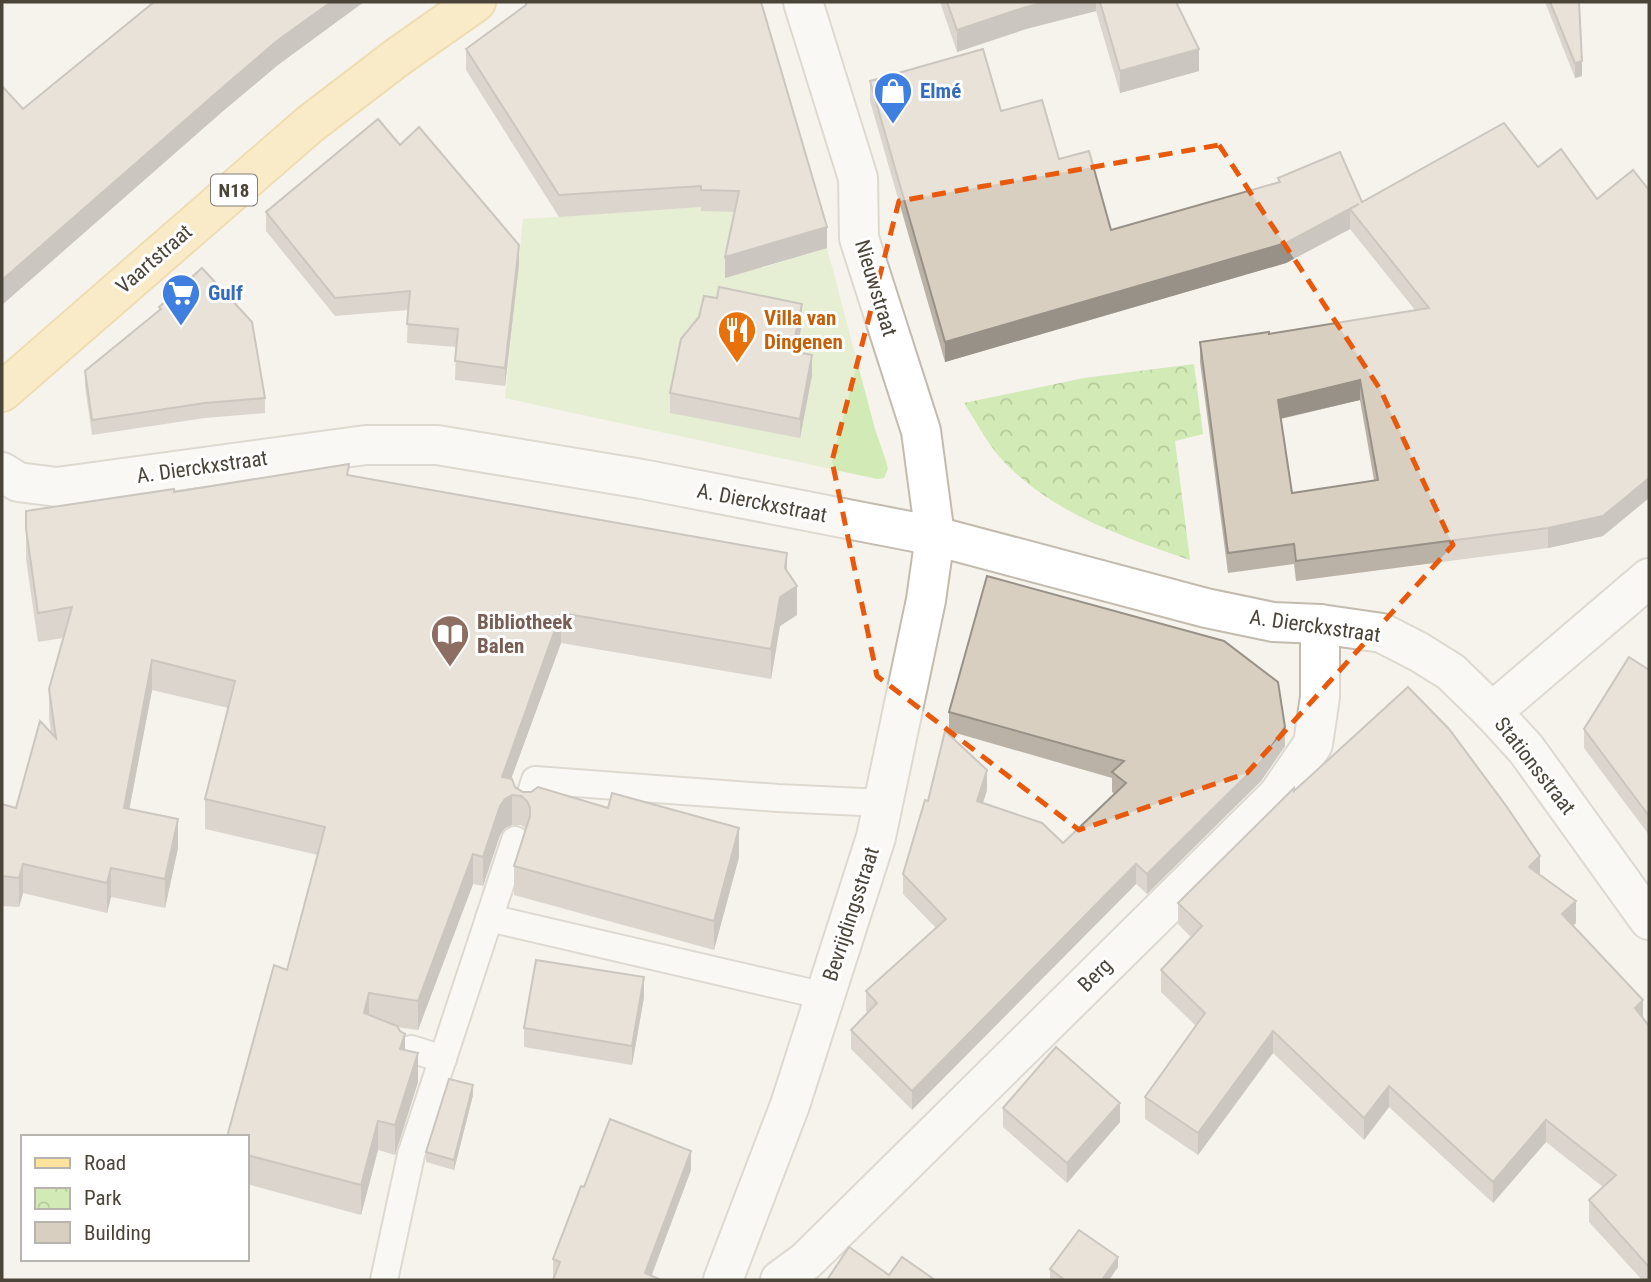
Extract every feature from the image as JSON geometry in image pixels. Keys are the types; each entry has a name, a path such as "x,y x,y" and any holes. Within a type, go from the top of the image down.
{"main road":[{"name":"Vaartstraat","path":"2,393 310,124 399,56 477,2"}],"street":[{"name":"Nieuwstraat","path":"803,2 858,178 859,238 921,431 935,536"},
{"name":"A. Dierckxstraat","path":"2,472 18,482 57,487 366,445 437,445 642,479 935,536 1206,608 1273,622 1320,624 1382,633 1451,671 1492,712"},
{"name":"Bevrijdingsstraat","path":"723,1280 790,1105 876,837 926,600 935,536"},
{"name":"Stationsstraat","path":"1649,578 1492,712 1526,749 1649,920"},
{"name":"Berg","path":"780,1280 806,1261 1278,795 1313,744 1320,696 1320,624"}],"lane":[{"path":"527,806 535,780 883,803"},
{"path":"384,1280 411,1156 515,840"},
{"path":"489,918 825,996"},
{"path":"411,1049 443,1059"}],"highlighted area":[{"path":"1219,145 1380,389 1453,545 1247,773 1079,830 877,676 832,461 899,201"}],"green space":[{"path":"701,207 702,211 745,212 761,268 827,248 888,469 884,478 877,479 505,398 523,219"},
{"path":"1194,364 1203,434 1175,441 1190,560 1092,523 1047,497 1006,464 964,403 1084,378"}],"building":[{"path":"154,2 331,2 278,40 2,280 2,86 23,109"},
{"path":"528,2 761,2 827,227 725,257 739,191 701,190 701,186 559,195 466,49"},
{"path":"947,2 1047,2 957,30"},
{"path":"1100,2 1176,2 1199,49 1120,71"},
{"path":"1550,2 1579,2 1582,61 1575,63"},
{"path":"983,49 1001,111 1042,100 1059,159 1089,151 1111,230 1280,182 1278,178 1340,152 1362,202 1504,123 1538,167 1561,149 1597,199 1633,170 1649,190 1649,478 1603,516 1548,528 1296,561 1294,544 1228,553 1200,342 1269,334 1429,308 1350,209 1359,204 1286,243 945,342 870,81","holes":["1360,380 1378,480 1292,493 1278,400"]},
{"path":"378,119 400,145 419,127 519,245 505,368 455,361 458,329 407,324 410,291 335,298 266,212"},
{"path":"202,268 252,322 265,398 205,403 92,420 85,371 161,309 159,307"},
{"name":"Villa van Dingenen","path":"719,287 802,304 792,351 812,355 800,419 670,393 681,339 699,317 704,296 717,298"},
{"path":"349,464 347,475 787,553 785,568 797,586 780,597 771,649 561,613 502,777 512,779 515,787 523,792 531,792 538,787 608,808 612,793 739,828 714,921 514,866 530,816 530,808 521,796 512,795 505,799 500,806 483,857 473,854 418,1001 369,993 364,1013 397,1026 405,1034 400,1049 418,1053 395,1125 378,1121 361,1185 248,1155 248,1135 228,1135 274,965 287,970 325,827 205,799 235,681 152,660 124,808 178,819 165,879 111,868 107,883 23,864 19,878 2,876 2,804 16,808 40,721 56,738 49,689 72,607 38,613 26,529 26,511 174,489 174,492"},
{"path":"987,576 1224,641 1278,682 1285,727 1261,761 1147,874 1136,864 912,1091 851,1030 877,1003 866,991 946,919 903,874 925,800 928,801 945,731 987,770 977,801 1042,823 1063,843 1126,783 1112,772 1124,761 949,712"},
{"path":"1629,657 1649,670 1649,816 1584,729"},
{"path":"1408,687 1449,729 1540,856 1529,867 1576,901 1562,914 1643,1000 1635,1008 1649,1026 1649,1267 1589,1200 1616,1175 1546,1120 1493,1182 1389,1086 1364,1118 1273,1031 1198,1133 1145,1097 1205,1013 1161,970 1202,926 1178,903 1294,788 1294,791"},
{"path":"536,960 644,977 632,1046 524,1028"},
{"path":"1056,1047 1120,1103 1067,1163 1003,1108"},
{"path":"449,1079 473,1085 454,1160 426,1152"},
{"path":"610,1119 691,1151 645,1273 661,1280 553,1280 560,1262 553,1259"},
{"path":"1079,1230 1118,1257 1102,1280 1065,1280 1050,1269"},
{"path":"849,1247 889,1275 902,1257 935,1280 827,1280"}],"place":[{"name":"Elmé","path":"893,125"},
{"name":"Gulf","path":"181,327"},
{"name":"Villa van Dingenen","path":"737,364"},
{"name":"Bibliotheek Balen","path":"450,668"}]}
